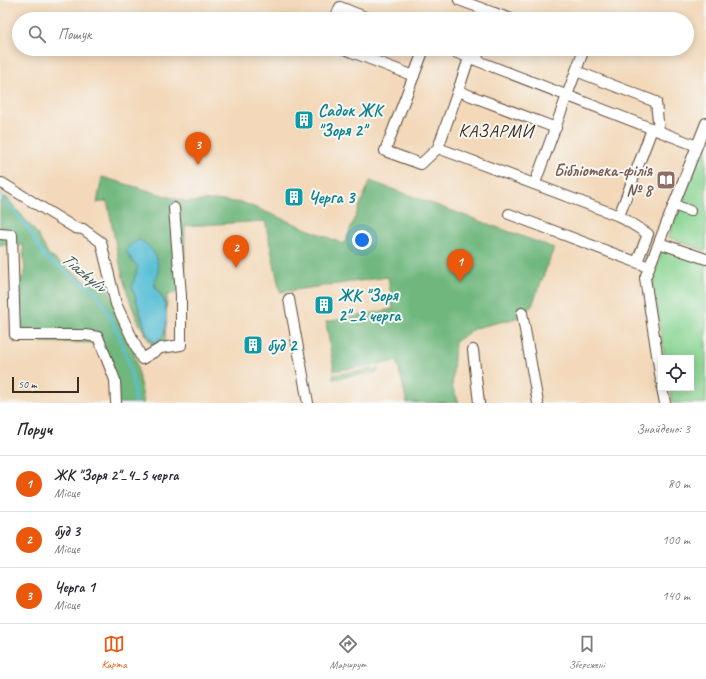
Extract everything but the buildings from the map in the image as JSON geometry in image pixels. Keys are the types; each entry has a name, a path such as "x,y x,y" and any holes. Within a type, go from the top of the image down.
{"street":[{"path":"459,0 484,12"},
{"path":"338,12 340,7 352,12"},
{"path":"362,56 414,76"},
{"path":"421,56 385,151 421,164 438,148 458,91 475,56"},
{"path":"465,56 697,146"},
{"path":"536,183 581,56"},
{"path":"576,71 656,102 655,130 619,216"},
{"path":"458,91 556,128"},
{"path":"658,361 645,278 706,123"},
{"path":"438,148 536,183 619,216 648,234 637,262"},
{"path":"2,183 75,228 84,229 101,242 116,304 142,359 161,348 181,345 181,295 174,208"},
{"path":"674,205 690,212"},
{"path":"509,214 649,267"},
{"path":"0,234 12,235 15,335 85,335 98,337 115,380 116,403"},
{"path":"659,242 706,259"},
{"path":"289,299 308,403"},
{"path":"522,313 538,403"},
{"path":"473,350 479,403"},
{"path":"662,391 664,403"}],"green space":[{"path":"706,141 706,251 668,237"},
{"path":"102,177 187,202 216,200 244,203 344,244 370,181 554,248 532,306 517,318 475,328 455,342 452,387 459,402 407,403 397,361 334,371 326,322 393,309 388,277 280,292 265,221 185,226 184,284 176,293 167,295 166,312 164,301 154,282 157,278 151,249 145,243 129,257 138,267 132,286 146,334 155,344 162,336 166,325 165,343 154,348 144,332 135,314 128,296 107,201 97,203"},
{"path":"6,197 36,232 49,255 88,283 92,276 107,286 133,346 144,403 116,403 100,343 41,342 37,338 37,330 24,330 21,327 19,282 25,273 23,245 0,245 0,201"},
{"path":"663,249 706,263 706,403 672,403 670,391 694,391 694,355 665,355 652,279"},
{"path":"378,368 378,372 333,379 333,375"}],"water":[{"path":"138,240 143,242 151,249 158,264 158,275 155,284 156,289 163,299 166,310 167,317 163,335 155,343 147,334 132,286 138,267 126,252 129,246"}],"waterway":[{"name":"Tiazhyliv","path":"0,194 28,228 40,250 48,260 94,290 98,295 112,320 128,361 134,389 135,403"}],"place":[{"name":"Садок ЖК \"Зоря 2\"","path":"304,120"},
{"name":"Черга 1","path":"198,165"},
{"name":"Бібліотека-філія № 8","path":"666,180"},
{"name":"Черга 3","path":"294,197"},
{"name":"буд 3","path":"236,268"},
{"name":"ЖК \"Зоря 2\"_4_5 черга","path":"460,282"},
{"name":"ЖК \"Зоря 2\"_2 черга","path":"324,305"},
{"name":"буд 2","path":"253,345"}],"district":[{"name":"КАЗАРМИ","path":"496,131"}]}
